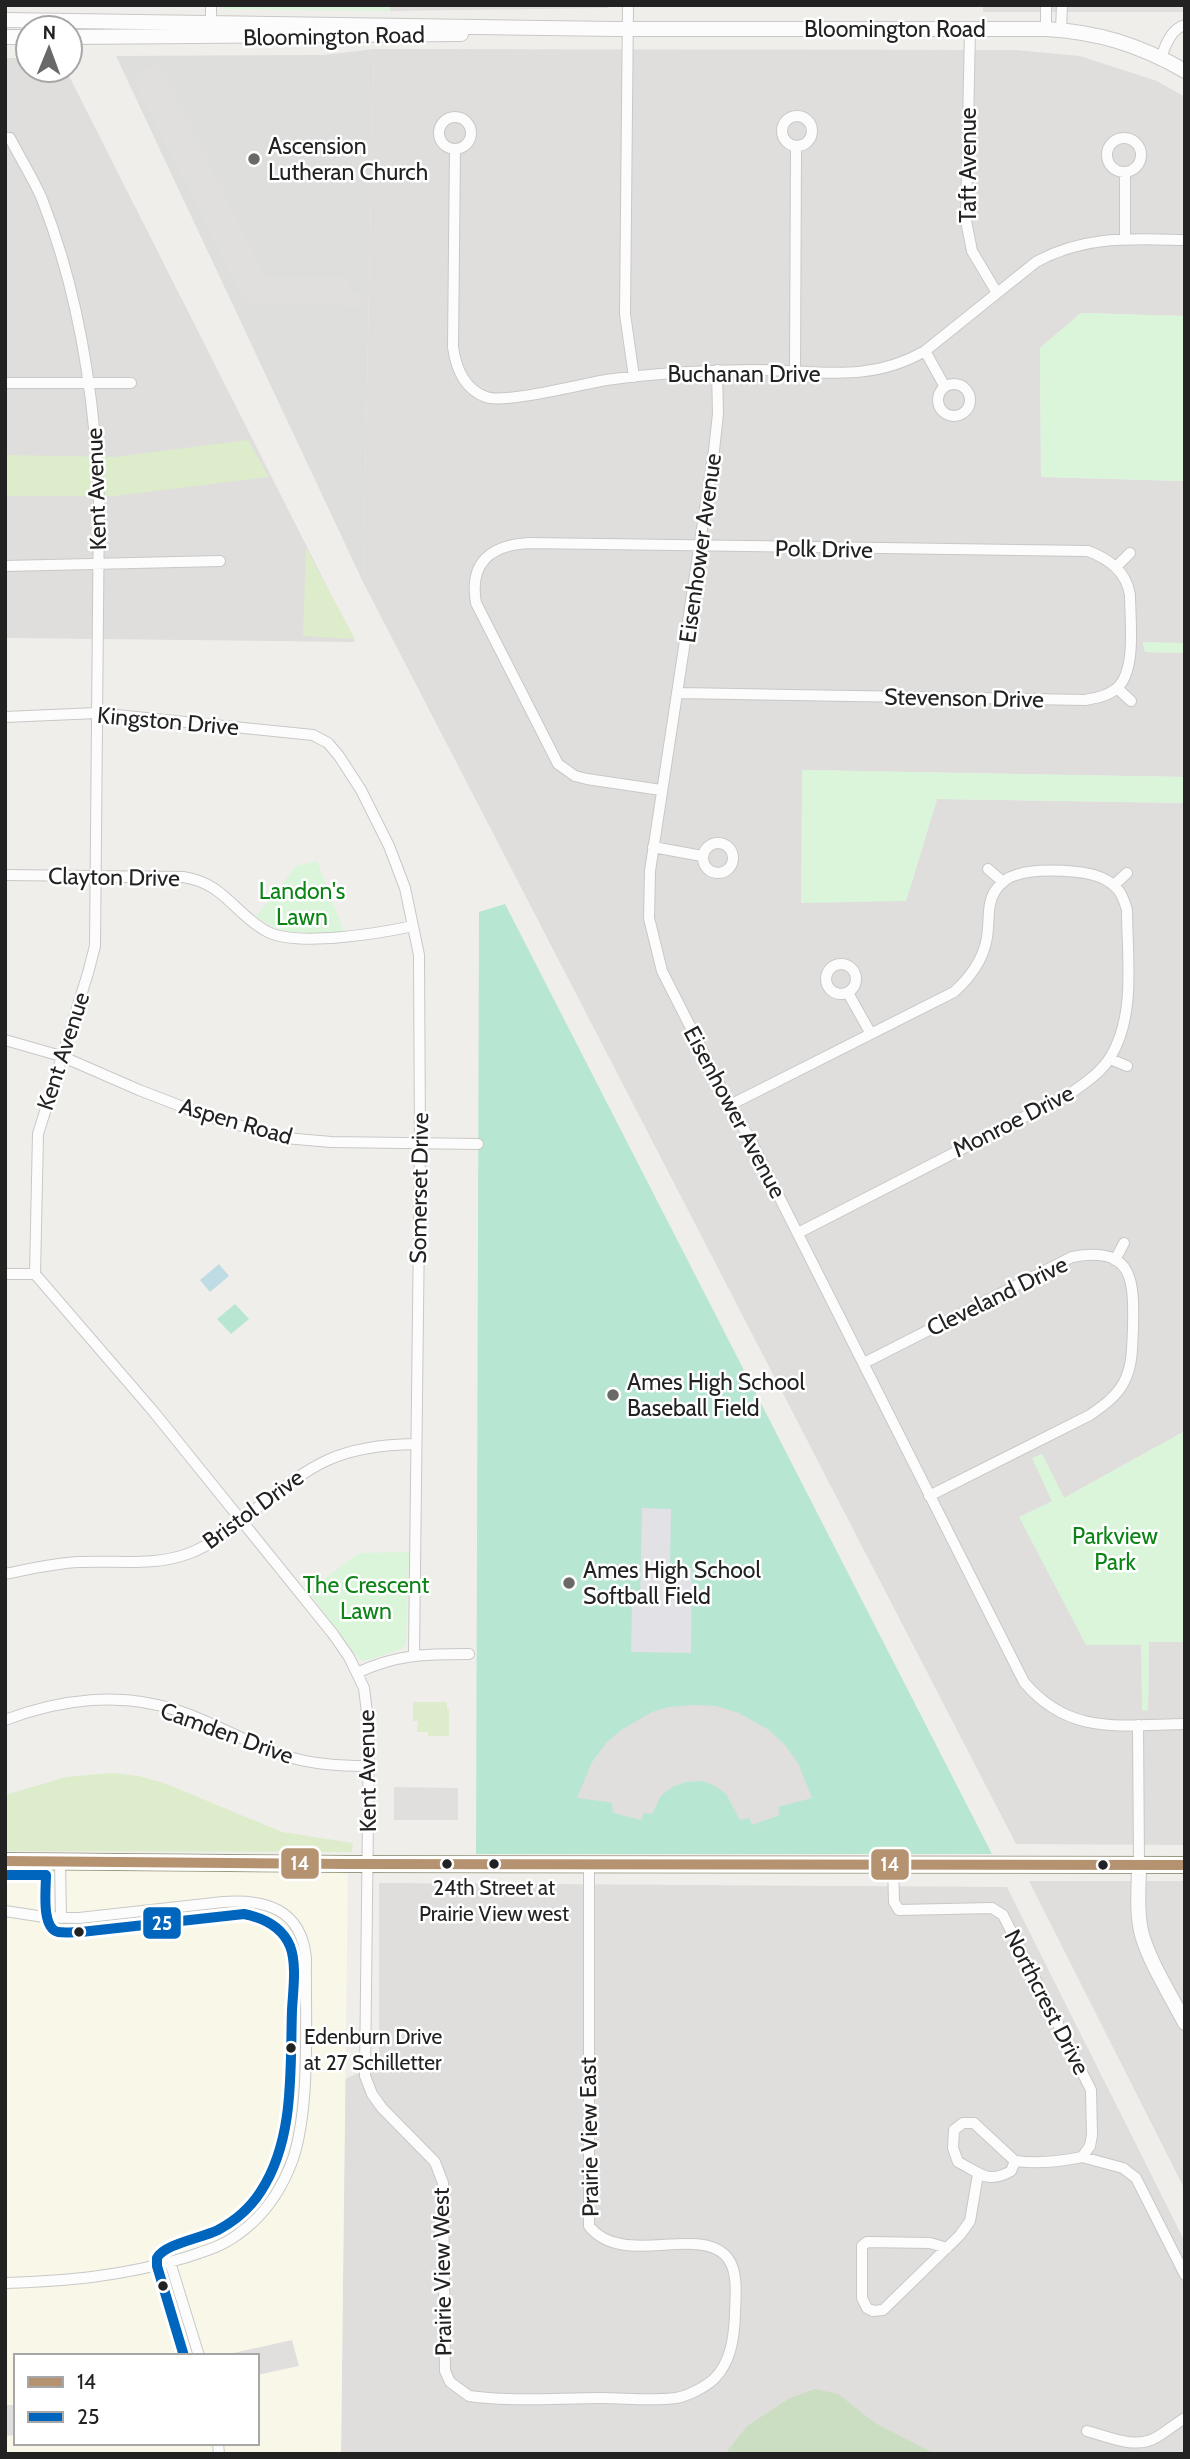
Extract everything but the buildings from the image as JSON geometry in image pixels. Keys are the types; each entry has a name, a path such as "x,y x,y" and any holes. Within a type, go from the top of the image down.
{"main road":[{"path":"5,1861 1185,1864"}],"street":[{"path":"211,5 211,38"},
{"path":"628,5 625,313 634,377"},
{"path":"1046,5 1046,29"},
{"path":"1061,30 1062,5"},
{"name":"Bloomington Road","path":"5,20 627,29 1046,29 1115,39 1161,57 1185,71"},
{"path":"1161,57 1169,38 1178,27 1185,25"},
{"name":"Bloomington Road","path":"84,37 436,35 598,28"},
{"name":"Taft Avenue","path":"970,30 966,221 972,251 997,293"},
{"name":"Kent Avenue","path":"7,138 41,197 63,257 90,383 98,464 95,946 38,1134 35,1274 242,1520 333,1634 357,1673 364,1688 369,1729 368,1864"},
{"path":"795,372 796,146"},
{"name":"Buchanan Drive","path":"455,149 453,347 456,365 463,380 473,391 488,398 507,399 682,371 856,374 897,364 925,351 1036,262 1053,252 1090,241 1185,240"},
{"path":"1125,172 1125,239"},
{"path":"925,351 945,387"},
{"name":"Eisenhower Avenue","path":"718,370 715,450 653,847 648,895 649,918 662,971 798,1233 1024,1682 1037,1698 1053,1710 1088,1724 1185,1724"},
{"path":"5,383 131,383"},
{"name":"Polk Drive","path":"662,790 575,776 558,764 481,617 474,592 475,578 484,559 503,546 528,543 1088,551 1116,567"},
{"path":"1130,553 1116,567 1128,583 1130,595 1128,667 1125,679 1117,688 1131,701"},
{"path":"5,566 220,561"},
{"name":"Stevenson Drive","path":"679,693 1085,700 1099,698 1117,688"},
{"name":"Kingston Drive","path":"5,716 97,713 294,732 313,735 328,743"},
{"name":"Somerset Drive","path":"328,743 361,790 388,846 405,888 419,955 420,1142 414,1654"},
{"path":"653,847 702,856"},
{"path":"988,869 1003,882"},
{"path":"730,1105 954,992 967,980 982,957 988,931 989,907 994,893 1003,882 1014,875 1032,871 1087,873 1103,877 1114,885 1127,873"},
{"name":"Clayton Drive","path":"5,875 183,877 200,880 214,887 268,932 285,937 376,934 414,926"},
{"name":"Monroe Drive","path":"798,1233 1071,1093 1092,1078 1110,1059 1119,1041 1127,1000 1127,910 1123,895 1114,885"},
{"path":"848,993 871,1034"},
{"name":"Aspen Road","path":"5,1040 61,1056 139,1090 209,1116 285,1138 331,1142 478,1144"},
{"path":"1110,1059 1127,1066"},
{"path":"929,1496 1090,1415 1117,1392 1124,1382 1132,1353 1134,1292 1129,1273 1115,1260 1124,1243"},
{"name":"Cleveland Drive","path":"864,1363 1072,1257 1095,1254 1115,1260"},
{"path":"5,1274 35,1274"},
{"name":"Bristol Drive","path":"5,1574 57,1564 152,1563 178,1557 222,1537 296,1478 334,1456 369,1446 415,1444"},
{"path":"357,1673 397,1657 414,1654 469,1654"},
{"name":"Camden Drive","path":"5,1720 60,1704 98,1699 134,1702 176,1710 292,1758 325,1765 367,1766"},
{"path":"1138,1725 1139,1909 1142,1934 1185,2022"},
{"path":"60,1861 61,1918"},
{"name":"Prairie View West","path":"368,1864 365,2076 372,2094 382,2108 435,2162 443,2183 443,2357 450,2382 469,2396 480,2398 677,2398 712,2381 722,2370 734,2335"},
{"name":"Prairie View East","path":"589,1864 589,2226 597,2236 612,2244 696,2245 724,2254 734,2275 734,2335"},
{"name":"Northcrest Drive","path":"893,1864 894,1902 899,1910 992,1908 1003,1915 1091,2090 1092,2135 1090,2146 1082,2157"},
{"path":"5,1911 61,1918 245,1900 280,1910 292,1922 305,1945 302,2108 293,2159 272,2200 260,2216 236,2236 209,2250 170,2262 73,2281 5,2283"},
{"path":"1014,2161 1011,2171 1000,2177 988,2178 978,2174 958,2162 953,2148 954,2130 963,2123 974,2123 1014,2161 1036,2164 1082,2157 1123,2168 1136,2178 1185,2275"},
{"path":"947,2248 930,2243 867,2242 862,2246 862,2298 867,2308 873,2311 883,2310 947,2248 960,2235 970,2221 978,2174"},
{"path":"170,2262 198,2354"},
{"path":"1087,2431 1143,2443 1156,2438 1185,2418"}],"shaded area":[{"path":"390,5 608,5 608,8 390,11"},
{"path":"983,5 1185,5 1185,12 983,12"},
{"path":"374,49 1015,50 1080,56 1157,81 1185,97 1185,316 1081,313 1040,348 1041,477 1185,481 1185,643 1143,643 1145,652 1185,653 1185,777 802,770 906,901 937,799 1185,803 1185,1431 1064,1498 1042,1454 1033,1459 1052,1501 1141,1644 1148,1710 1149,1642 1185,1642 1185,1845 1016,1844 363,582"},
{"path":"374,49 363,582 116,56 324,55"},
{"path":"5,58 14,58 14,84 73,84 355,642 5,638"},
{"path":"160,63 264,276 348,277 348,293 361,293 361,307 250,305 240,292 132,77"},
{"path":"642,1508 671,1509 670,1567 692,1568 691,1653 631,1652 632,1602 640,1602"},
{"path":"716,1706 739,1713 769,1730 785,1745 798,1763 812,1798 778,1807 780,1815 752,1825 749,1818 740,1820 726,1794 702,1781 686,1782 672,1787 661,1796 652,1814 644,1813 641,1820 613,1813 612,1804 608,1802 577,1798 592,1762 607,1742 621,1730 652,1712 669,1707"},
{"path":"394,1787 458,1788 458,1820 394,1820"},
{"path":"5,1861 348,1864 341,2454 5,2454"},
{"path":"1029,1881 1185,1881 1185,2190"},
{"path":"379,1883 1007,1887 1185,2242 1185,2454 341,2454 345,2079 379,2064"},
{"path":"292,2340 299,2366 259,2375 259,2354 229,2354"},
{"path":"5,2405 14,2405 14,2435 5,2436"}],"green space":[{"path":"219,5 390,5 390,11 219,9"},
{"path":"1081,313 1185,316 1185,481 1041,477 1040,348"},
{"path":"248,440 269,477 114,496 5,496 5,455 114,457"},
{"path":"306,548 355,639 303,636"},
{"path":"1143,642 1185,643 1185,653 1145,652"},
{"path":"802,770 1185,777 1185,803 937,799 906,901 801,903"},
{"name":"Landon's Lawn","path":"317,861 344,932 287,931 256,916 296,866"},
{"path":"505,904 992,1854 476,1854 479,912"},
{"path":"235,1304 249,1319 231,1334 217,1319"},
{"name":"Parkview Park","path":"1185,1431 1185,1642 1149,1642 1148,1710 1142,1711 1141,1645 1086,1645 1019,1517 1052,1501 1032,1458 1042,1454 1064,1498"},
{"name":"The Crescent Lawn","path":"409,1552 406,1645 368,1660 359,1660 308,1591 359,1553"},
{"path":"413,1702 447,1702 449,1736 428,1736 428,1732 417,1732 418,1721 413,1721"},
{"path":"112,1773 164,1783 282,1832 353,1843 352,1852 5,1851 5,1795 66,1777"},
{"path":"815,2389 838,2394 875,2423 935,2454 725,2454 747,2426 790,2398"}],"water":[{"path":"219,1264 229,1276 210,1292 200,1280"}],"transit line":[{"name":"14","path":"5,1861 1185,1865"},
{"name":"25","path":"5,1875 46,1875 47,1916 53,1929 58,1932 81,1932 244,1914 272,1924 287,1939 290,1946 294,1978 290,2079 285,2126 272,2171 257,2197 236,2218 218,2230 167,2249 157,2258 157,2266 183,2354"}],"place":[{"name":"Ascension Lutheran Church","path":"254,159"},
{"name":"Ames High School Baseball Field","path":"613,1395"},
{"name":"Ames High School Softball Field","path":"569,1583"},
{"name":"24th Street at Prairie View west","path":"494,1864"},
{"name":"Edenburn Drive at 27 Schilletter","path":"291,2048"}]}
